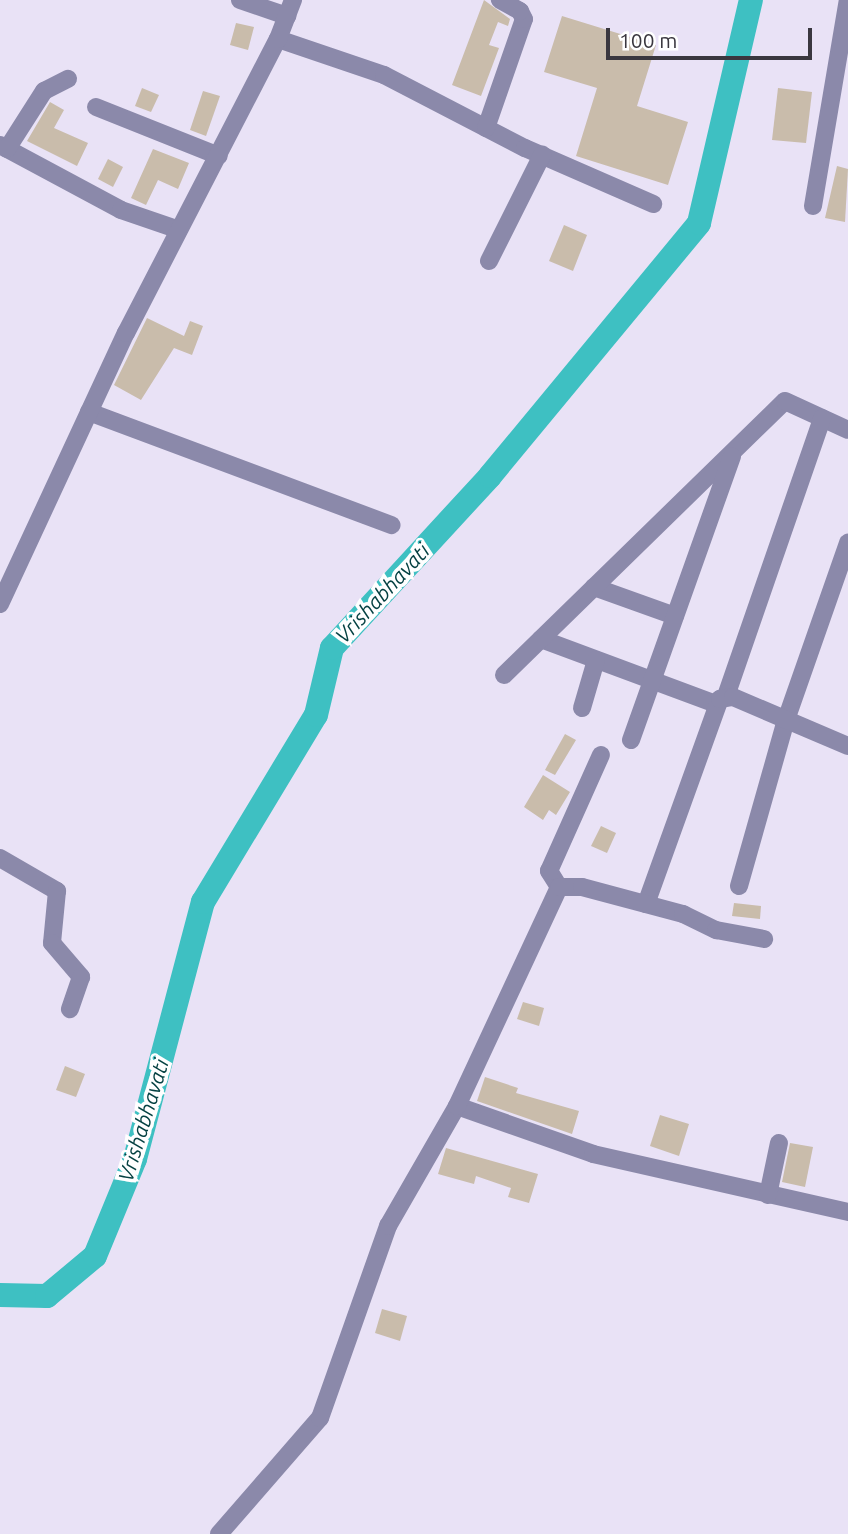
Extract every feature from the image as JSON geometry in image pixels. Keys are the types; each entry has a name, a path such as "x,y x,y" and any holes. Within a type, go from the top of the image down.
{"street":[{"path":"0,604 89,412 278,39 290,8 240,0"},
{"path":"486,128 524,19 520,11 500,0"},
{"path":"813,205 848,0"},
{"path":"278,39 384,75 542,155 653,204"},
{"path":"68,79 44,91 3,147 121,210 179,230"},
{"path":"96,107 219,156"},
{"path":"489,261 542,155"},
{"path":"504,675 785,401 848,430"},
{"path":"89,412 392,525"},
{"path":"646,904 822,418"},
{"path":"631,740 734,450"},
{"path":"739,886 786,720 848,543"},
{"path":"594,587 674,616"},
{"path":"541,639 651,680 786,720 848,746"},
{"path":"582,708 596,660"},
{"path":"559,887 549,871 601,755"},
{"path":"0,858 57,891 52,943 81,977 70,1009"},
{"path":"559,887 582,887 683,914 716,930 764,939"},
{"path":"219,1534 320,1418 388,1226 457,1107 559,887"},
{"path":"457,1107 593,1154 848,1212"},
{"path":"768,1195 779,1143"}],"building":[{"path":"484,0 510,19 508,26 498,22 489,45 499,48 481,96 452,85"},
{"path":"562,16 656,45 637,106 688,122 668,185 576,156 597,88 544,72"},
{"path":"236,23 254,27 248,50 230,45"},
{"path":"142,88 159,95 151,112 135,106"},
{"path":"778,88 812,92 806,143 772,140"},
{"path":"203,91 220,96 206,136 190,130"},
{"path":"50,102 64,110 54,128 88,143 77,166 27,141"},
{"path":"153,149 189,163 178,189 158,180 146,205 131,198"},
{"path":"108,159 123,167 113,187 98,179"},
{"path":"837,166 848,169 845,222 825,218"},
{"path":"564,225 587,235 573,271 549,261"},
{"path":"147,318 184,336 190,321 203,326 192,355 174,348 141,400 114,385"},
{"path":"565,734 576,740 555,775 545,770"},
{"path":"543,775 570,792 556,815 549,810 543,820 524,807"},
{"path":"601,826 616,833 607,853 591,846"},
{"path":"734,903 761,906 760,919 732,916"},
{"path":"523,1002 544,1008 539,1026 517,1019"},
{"path":"65,1066 85,1074 76,1097 56,1090"},
{"path":"485,1077 518,1088 516,1093 579,1111 572,1134 477,1101"},
{"path":"660,1115 689,1124 679,1156 650,1146"},
{"path":"790,1143 813,1147 805,1187 782,1182"},
{"path":"446,1148 538,1174 529,1203 508,1197 511,1188 476,1176 474,1184 438,1174"},
{"path":"382,1309 407,1316 400,1341 375,1333"}],"waterway":[{"name":"Vrishabhavati","path":"0,1295 47,1296 95,1256 135,1159 203,902 316,715 332,648 490,476 699,223 751,0"}]}
